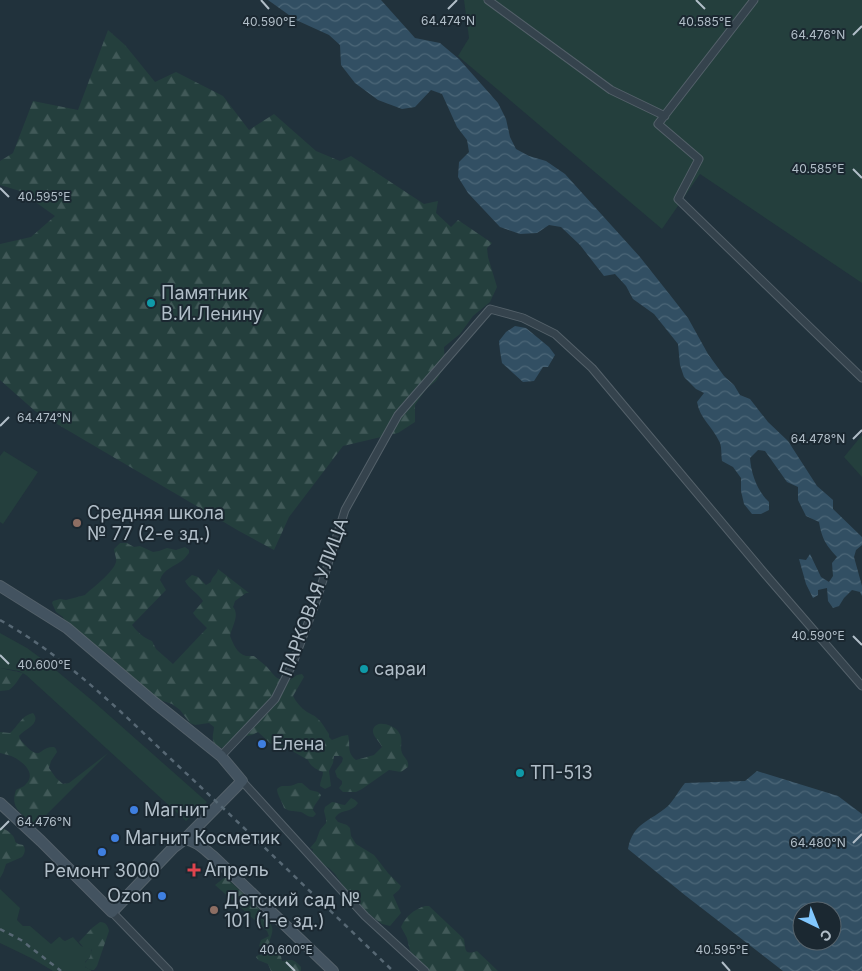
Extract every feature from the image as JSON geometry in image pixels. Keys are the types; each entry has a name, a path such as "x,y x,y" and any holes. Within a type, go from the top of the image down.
{"street":[{"path":"488,0 612,90 665,116"},
{"path":"754,0 658,124 699,159 678,199 862,378"},
{"name":"ПАРКОВАЯ УЛИЦА","path":"221,756 275,699 297,654 317,599 345,510 398,415 490,309 523,318 555,334 592,368 771,582 862,686"},
{"path":"0,586 66,628 221,756 365,916 425,971"},
{"path":"112,912 173,848 186,839 240,779"},
{"path":"0,803 41,841 169,971"},
{"path":"186,839 200,845 214,857 333,971"}],"green space":[{"path":"464,0 862,0 862,283 700,174 662,229 458,56 469,38"},
{"path":"108,30 125,45 155,82 176,72 223,96 249,130 274,114 316,151 340,161 351,156 424,204 438,201 436,213 451,227 458,220 492,243 487,248 488,257 497,287 490,302 473,316 460,334 444,347 445,365 436,381 426,389 415,405 415,422 398,433 343,446 289,517 274,550 35,411 0,380 0,244 31,237 55,216 20,191 0,185 0,161 13,153 33,101 78,110"},
{"path":"862,435 862,477 844,457"},
{"path":"4,451 38,472 3,524 0,522 0,456"},
{"path":"120,543 127,543 134,547 140,546 153,552 167,548 176,550 185,547 189,550 184,559 164,573 160,580 166,590 132,625 152,641 156,649 173,664 207,628 193,613 203,601 185,581 192,575 198,577 206,585 211,582 218,569 249,593 235,601 233,607 236,617 230,636 238,651 246,656 254,656 279,679 290,680 302,674 304,677 293,696 301,707 319,720 332,740 348,735 350,751 356,760 374,755 382,747 373,730 377,725 384,724 395,728 401,736 401,750 408,767 401,772 389,770 356,792 343,792 339,788 342,781 337,777 335,771 343,758 341,756 334,756 329,771 331,786 325,789 320,786 323,772 314,768 308,760 287,746 278,748 258,732 246,736 231,749 220,747 214,742 214,727 209,723 195,725 190,723 180,710 172,704 157,699 117,669 109,655 88,642 65,623 63,617 56,612 52,603 60,599 66,600 85,595 99,583 114,566 116,560 114,549"},
{"path":"0,633 27,648 46,662 207,802 186,821 26,675 19,671 0,668"},
{"path":"0,668 23,673 9,690 0,691"},
{"path":"33,713 35,717 34,723 21,733 19,738 35,753 49,747 56,749 57,752 49,768 63,784 69,783 108,753 35,826 19,811 14,802 16,790 25,785 29,779 28,770 22,762 0,753 0,732 10,733 23,718"},
{"path":"302,783 310,790 321,795 313,810 316,814 313,817 284,808 277,789 281,786 291,786"},
{"path":"351,798 358,803 352,809 340,813 335,818 338,822 350,828 351,836 356,844 374,855 401,886 393,895 401,913 390,926 382,924 369,914 344,887 335,874 312,853 313,849 310,848 326,823 325,807 332,802 345,805"},
{"path":"0,826 13,836 17,843 23,845 25,850 22,857 6,864 0,878"},
{"path":"224,878 227,878 265,915 272,927 270,945 280,952 282,961 295,961 301,967 301,971 271,971 268,964 258,960 256,957 264,953 264,950 259,946 261,940 269,936 267,931 215,885"},
{"path":"0,889 20,908 17,920 23,926 30,926 51,944 59,937 65,941 73,937 81,946 91,949 92,952 85,962 85,967 91,971 53,971 0,943"},
{"path":"425,906 429,906 464,939 466,951 477,951 498,971 428,971 410,951 407,938 401,927 410,914"},
{"path":"100,922 108,927 109,931 97,966 92,970 84,964 90,957 92,950 84,948 79,942"}],"water":[{"path":"268,0 381,0 415,38 440,43 459,59 498,103 506,119 510,137 516,149 529,156 546,161 565,174 640,257 688,318 708,354 724,376 734,385 740,395 750,399 768,422 788,441 817,486 833,500 833,509 862,537 862,545 856,550 854,557 862,586 862,596 860,592 852,590 839,606 833,608 828,601 827,588 818,590 818,595 813,598 806,584 799,559 806,560 810,554 821,577 829,582 833,576 832,563 837,557 825,541 819,522 806,516 798,500 798,487 787,482 765,451 758,450 750,458 753,476 758,487 769,502 769,510 761,514 752,514 744,504 741,478 733,467 722,461 720,443 703,418 699,408 697,402 704,393 696,389 684,377 680,365 678,344 654,314 633,299 626,286 615,274 604,276 580,245 561,227 549,225 537,233 520,234 500,227 468,193 458,177 459,162 469,152 467,140 457,127 442,94 431,90 415,107 402,109 378,100 355,83 341,65 340,45 329,35 296,20"},
{"path":"515,326 526,328 549,347 555,355 548,367 543,367 534,381 523,382 502,363 499,341 506,332"},
{"path":"757,771 838,796 862,814 862,971 783,971 628,849 630,840 638,828 668,806 685,783 745,781"}],"railway":[{"path":"0,620 47,650 91,685 393,971"},
{"path":"0,929 21,940 61,971"}],"place":[{"name":"Памятник В.И.Ленину","path":"151,303"},
{"name":"Средняя школа № 77 (2-е зд.)","path":"77,523"},
{"name":"сараи","path":"364,669"},
{"name":"Елена","path":"262,744"},
{"name":"ТП-513","path":"520,773"},
{"name":"Магнит","path":"134,810"},
{"name":"Магнит Косметик","path":"115,838"},
{"name":"Ремонт 3000","path":"102,852"},
{"name":"Апрель","path":"194,870"},
{"name":"Ozon","path":"162,896"},
{"name":"Детский сад № 101 (1-е зд.)","path":"214,910"}]}
